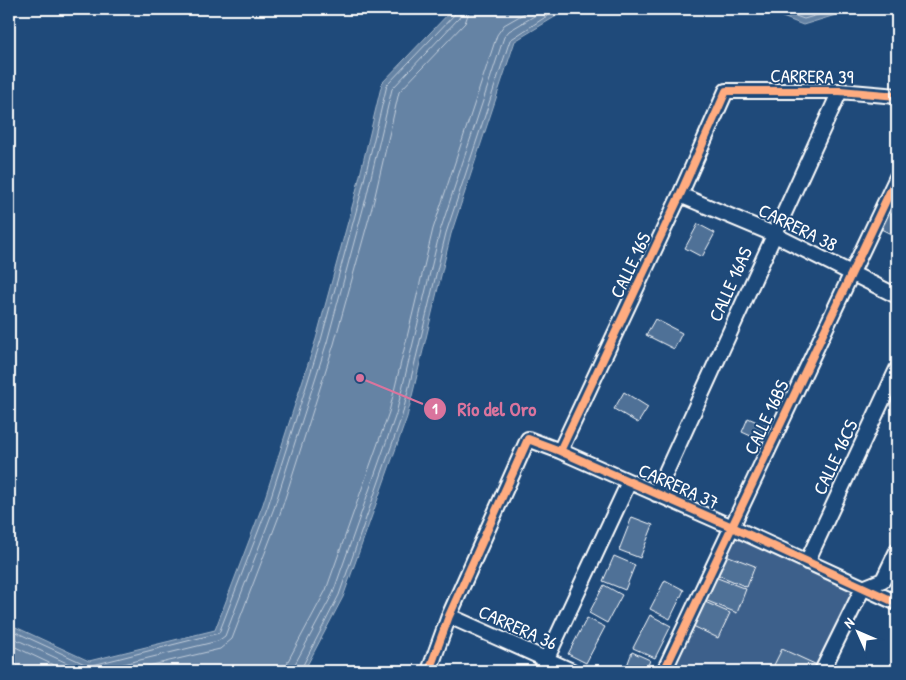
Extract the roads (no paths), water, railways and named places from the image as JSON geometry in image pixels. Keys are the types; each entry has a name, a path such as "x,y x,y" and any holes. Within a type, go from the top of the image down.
{"street":[{"name":"CARRERA 39","path":"726,91 840,91 897,96"},
{"name":"CALLE 16S","path":"560,451 680,195 726,91"},
{"name":"CALLE 16AS","path":"656,494 773,234 840,91"},
{"name":"CALLE 16BS","path":"664,671 897,177"},
{"name":"CARRERA 38","path":"680,195 773,234 897,296"},
{"name":"CALLE 16CS","path":"808,562 897,369"},
{"name":"CARRERA 37","path":"449,616 528,439 560,451 732,527 897,603"},
{"path":"544,666 629,482"},
{"path":"822,671 863,588 883,580 897,551"},
{"name":"CARRERA 36","path":"449,616 544,666 572,671"},
{"path":"428,671 449,616"}],"water":[{"path":"453,9 568,9 515,41 451,234 407,417 343,597 304,671 9,671 9,624 89,661 215,630 263,504 316,339 355,196 382,83"},
{"path":"762,9 855,9 803,25"}],"place":[{"name":"Río del Oro","path":"360,378"}]}
